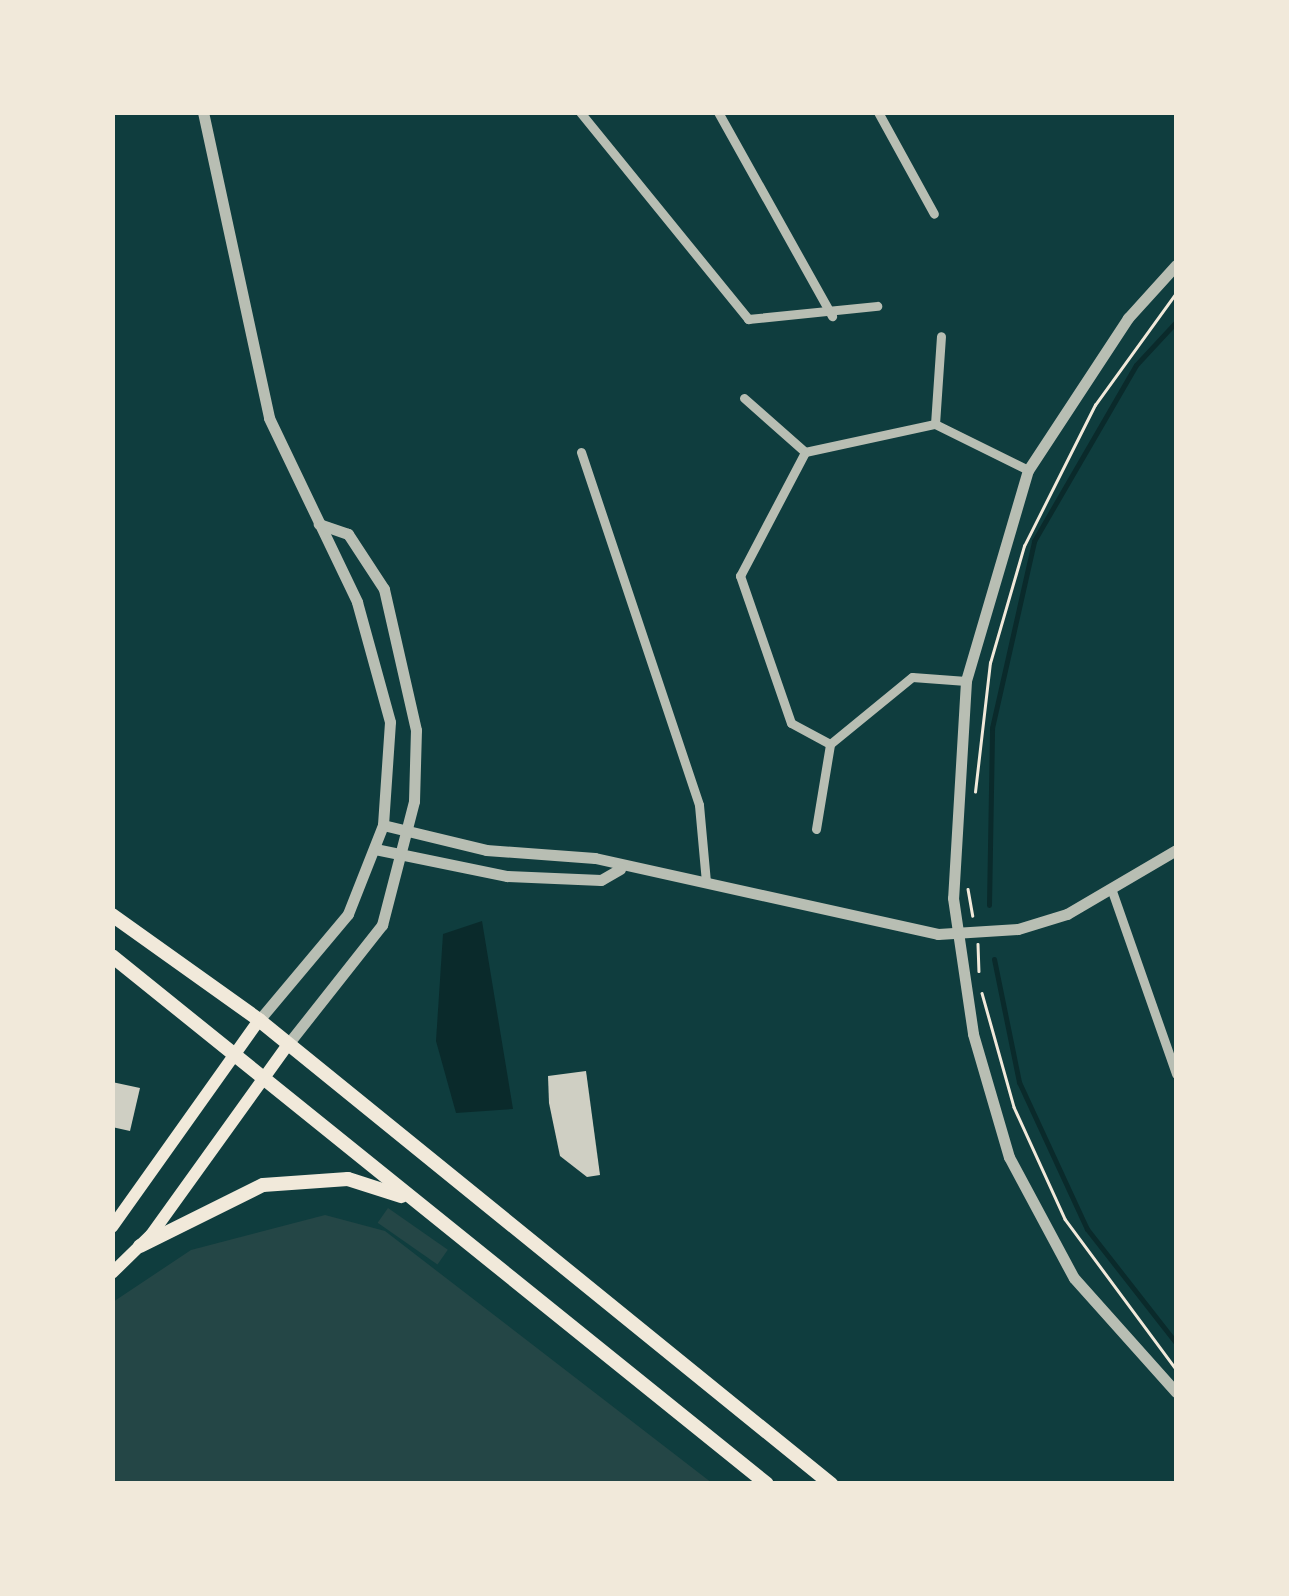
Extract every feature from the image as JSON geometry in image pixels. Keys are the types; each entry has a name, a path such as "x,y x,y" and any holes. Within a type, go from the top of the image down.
{"main road":[{"path":"112,916 259,1020 831,1484"},
{"path":"112,956 767,1484"},
{"path":"112,1227 259,1020"},
{"path":"112,1272 140,1246 288,1044"},
{"path":"140,1246 263,1185 348,1179 408,1198"}],"street":[{"path":"203,112 270,418 379,664 390,722 383,825 348,914 259,1020"},
{"path":"580,112 748,320 832,316 878,306"},
{"path":"718,112 832,316"},
{"path":"878,112 934,214"},
{"path":"1176,265 1128,318 1028,470 966,681 956,933 981,1066 1038,1220 1102,1314 1176,1392"},
{"path":"934,424 941,336"},
{"path":"744,398 805,452"},
{"path":"805,452 934,424 1028,470"},
{"path":"581,452 699,805 706,882"},
{"path":"805,452 740,576 791,723 830,744"},
{"path":"288,1044 360,963 404,855 416,730 404,660 384,589 348,534 320,524"},
{"path":"816,828 830,744 912,676 966,681"},
{"path":"383,825 706,882 871,923 977,935 1051,919 1112,891 1176,850"},
{"path":"375,849 507,876 600,880 620,869"},
{"path":"1112,891 1176,1074"}],"path":[{"path":"974,794 990,664 1024,546 1095,405 1176,293"},
{"path":"968,886 977,935 980,985 1014,1107 1050,1187 1125,1311 1176,1369"}],"shaded area":[{"path":"482,921 513,1109 456,1113 436,1041 443,934"},
{"path":"388,1208 448,1250 437,1265 378,1223"},
{"path":"325,1215 385,1231 712,1483 113,1483 113,1302 191,1250"}],"building":[{"path":"586,1071 600,1175 587,1177 560,1156 549,1103 548,1076"},
{"path":"112,1082 140,1088 130,1131 112,1127"}],"waterway":[{"path":"989,905 992,728 1034,541 1136,365 1176,322"},
{"path":"994,959 1019,1082 1087,1229 1176,1343"}]}
